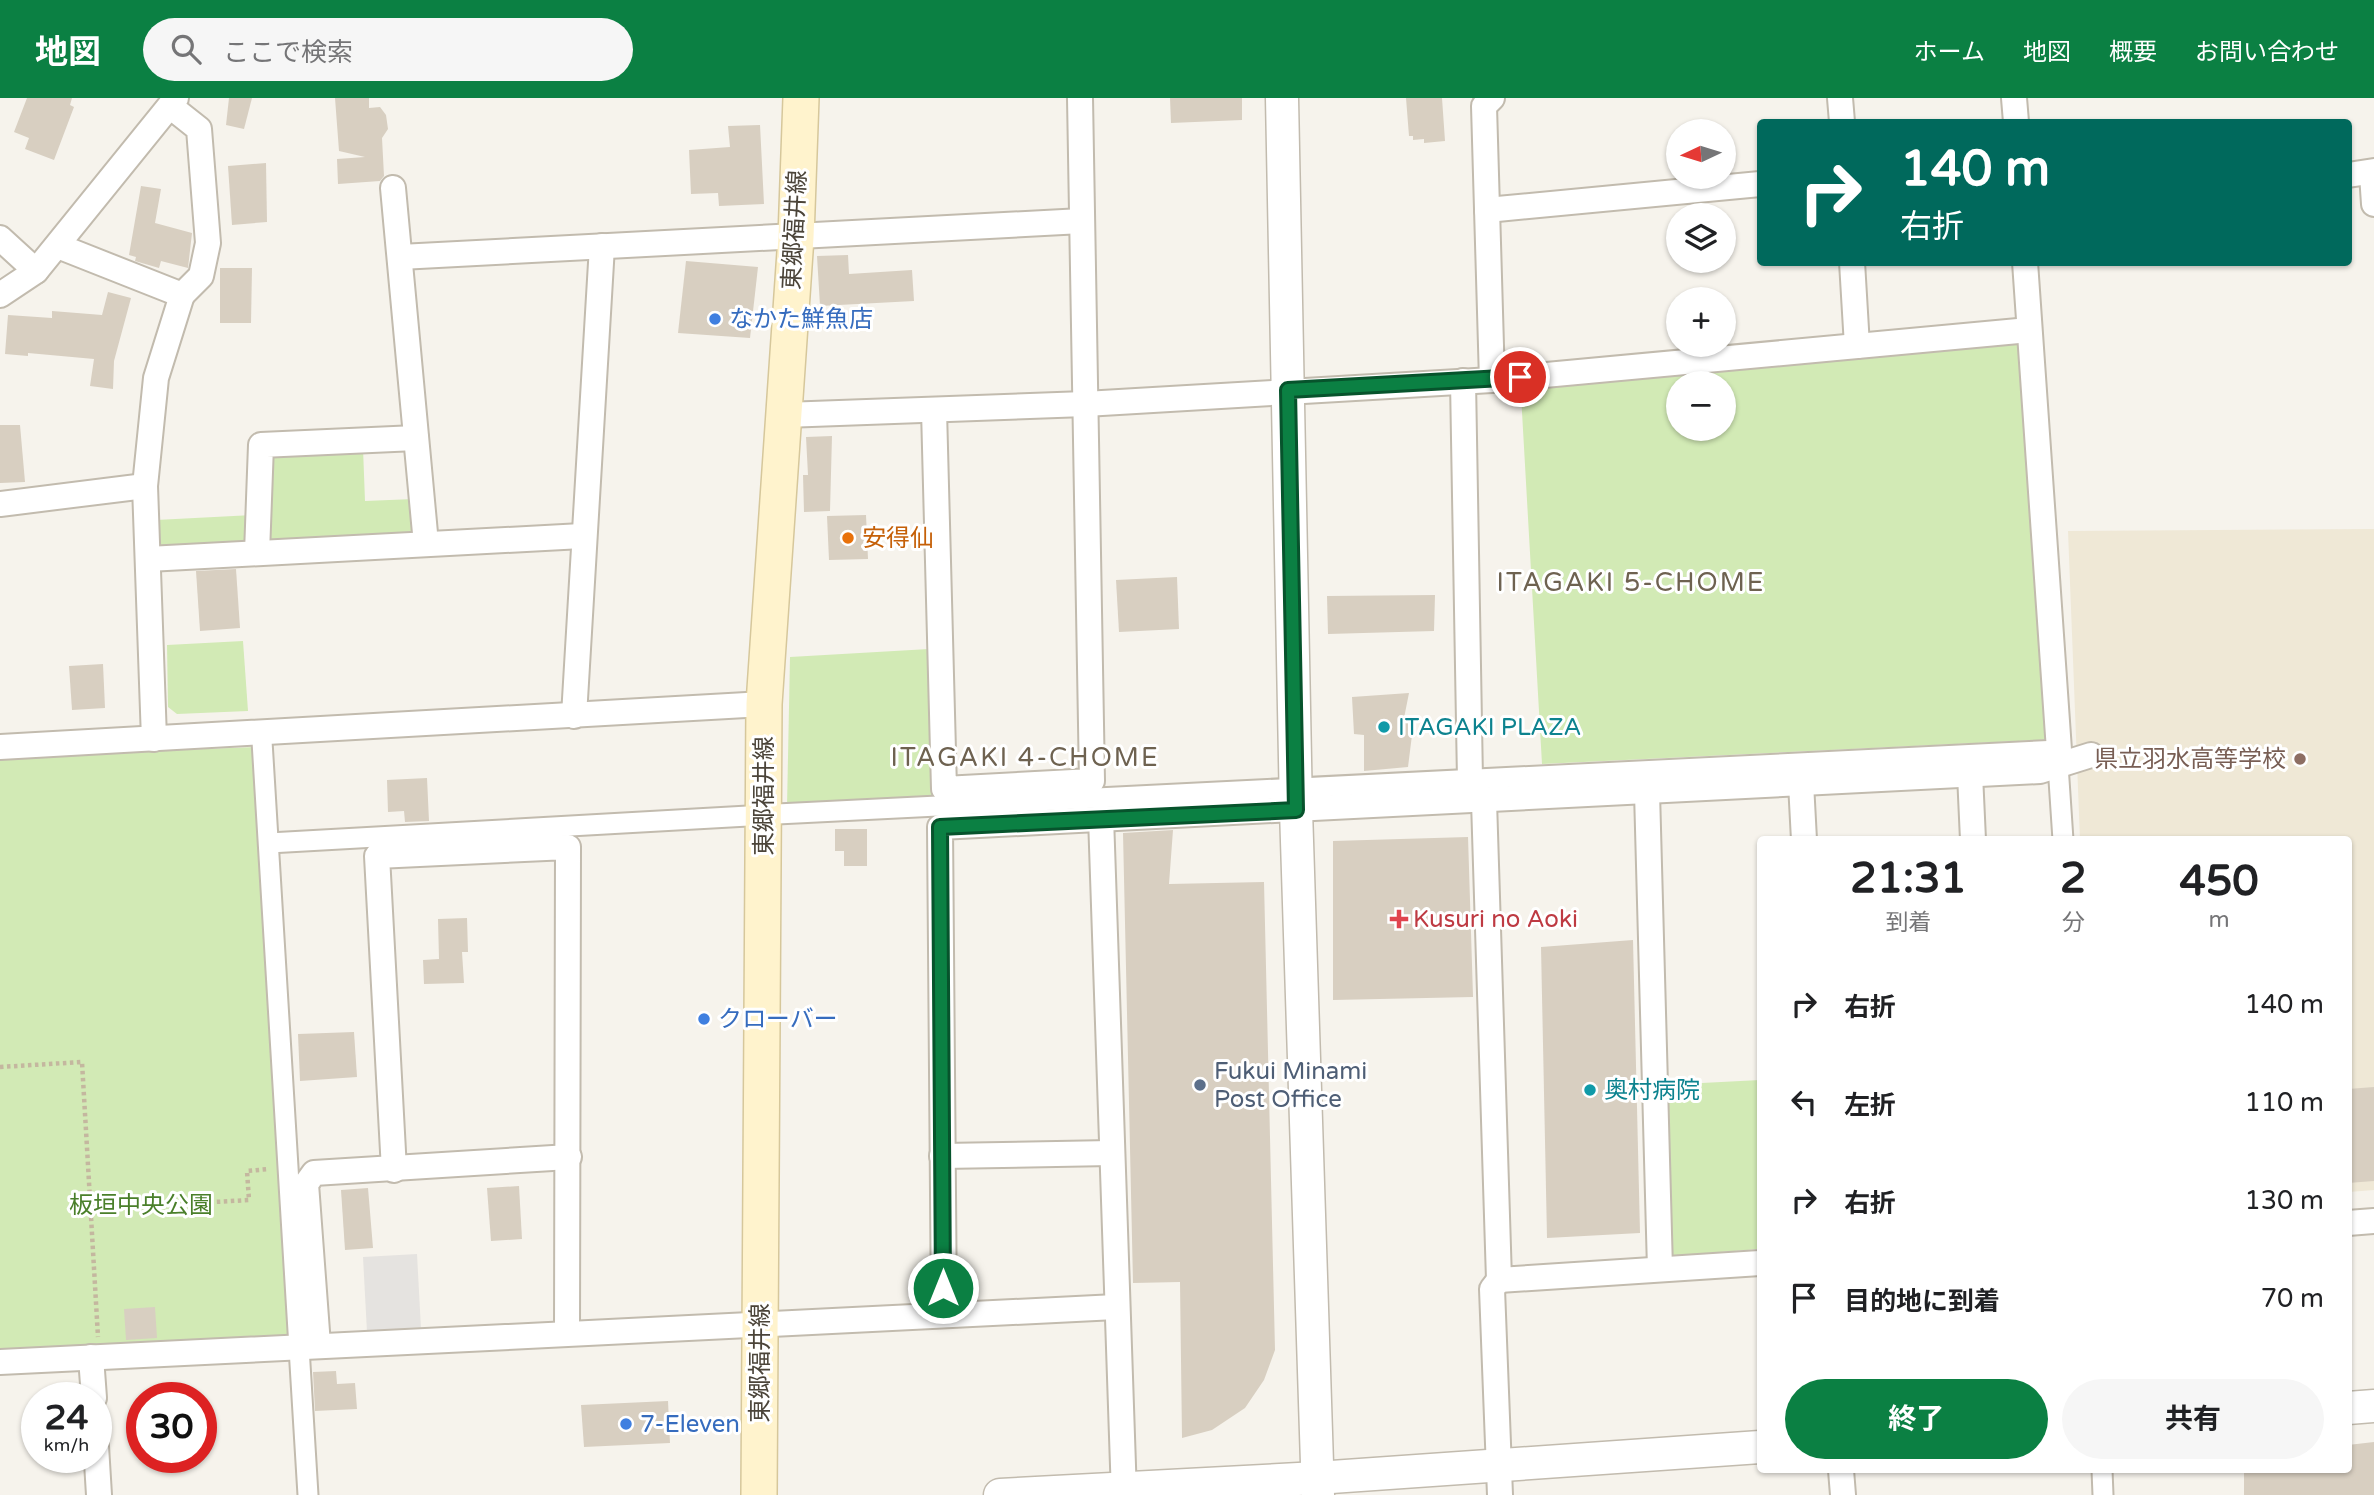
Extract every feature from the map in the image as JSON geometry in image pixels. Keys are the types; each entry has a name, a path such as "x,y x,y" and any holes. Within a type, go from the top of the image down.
{"main road":[{"name":"東郷福井線","path":"759,1495 764,704 796,237 801,98"}],"street":[{"path":"934,410 944,789 1092,781 1080,98"},
{"path":"1282,98 1296,799 1318,1487"},
{"path":"1492,98 1484,106 1492,380"},
{"path":"1840,98 1842,119"},
{"path":"2014,98 2016,119"},
{"path":"0,295 36,271 173,102 199,129 208,243 201,276 182,295 156,378 145,486 154,739"},
{"path":"2365,174 2374,204"},
{"path":"1487,210 1757,184"},
{"path":"393,188 426,544"},
{"path":"400,257 1082,221"},
{"path":"0,238 36,271"},
{"path":"58,246 182,295"},
{"path":"574,716 582,536 601,246"},
{"path":"1852,266 1857,346"},
{"path":"2025,266 2063,836"},
{"path":"784,415 1085,404 1492,380 2029,330"},
{"path":"1463,381 1470,780"},
{"path":"257,553 261,445 416,438"},
{"path":"0,504 145,486"},
{"path":"148,559 582,536"},
{"path":"0,747 764,704"},
{"path":"262,741 288,1168 308,1345"},
{"path":"944,1315 940,827 1101,817 1470,780 2091,755"},
{"path":"777,814 1296,799 1484,801 2040,771 2059,757"},
{"path":"1970,774 1973,836"},
{"path":"1801,783 1804,836"},
{"path":"1647,792 1660,1269"},
{"path":"1484,801 1499,1280 1492,1289 1500,1495"},
{"path":"269,843 748,816"},
{"path":"1101,817 1124,1492"},
{"path":"394,1170 377,856 568,847 567,1332"},
{"path":"942,1156 1111,1153"},
{"path":"308,1495 306,1184 314,1173 569,1157"},
{"path":"2352,1223 2374,1221"},
{"path":"1499,1280 1757,1263"},
{"path":"0,1362 95,1353 1116,1307"},
{"path":"94,1382 95,1353"},
{"path":"2352,1408 2374,1406"},
{"path":"1000,1495 1318,1487 1498,1463 1757,1447"},
{"path":"98,1473 99,1495"},
{"path":"1841,1473 1843,1495"},
{"path":"2102,1473 2103,1495"}],"path":[{"path":"0,1067 82,1062 91,1209 95,1353"},
{"path":"91,1209 249,1200 247,1171 288,1168"}],"shaded area":[{"path":"2374,529 2374,1190 2352,1192 2352,836 2080,836 2068,531"},
{"path":"417,1254 421,1329 367,1332 363,1257"}],"green space":[{"path":"2029,330 2059,739 1542,764 1520,377"},
{"path":"363,448 365,501 414,499 416,536 266,543 269,450"},
{"path":"253,515 252,544 156,548 156,520"},
{"path":"243,641 248,711 177,714 168,707 167,645"},
{"path":"929,649 932,800 787,807 790,657"},
{"name":"板垣中央公園","path":"256,747 289,1338 0,1353 0,757"},
{"path":"1757,1080 1757,1249 1669,1256 1663,1085"}],"building":[{"path":"27,98 72,98 70,105 74,107 54,160 25,149 29,138 14,132"},
{"path":"229,98 252,98 244,129 226,125"},
{"path":"335,98 369,98 369,108 380,107 386,115 388,129 382,138 384,176 380,181 338,184 337,159 365,157 339,151"},
{"path":"1170,98 1242,98 1242,120 1171,123"},
{"path":"1406,98 1442,98 1445,141 1424,143 1424,139 1413,140 1413,136 1409,136"},
{"path":"760,125 764,204 719,206 718,193 691,194 689,150 730,147 728,126"},
{"path":"266,163 267,222 232,225 228,166"},
{"path":"141,186 161,189 155,223 192,233 188,268 161,261 159,268 135,261 136,257 129,255"},
{"path":"848,255 849,274 912,270 914,301 820,306 817,256"},
{"path":"686,261 758,267 750,338 678,333"},
{"path":"220,268 252,268 251,323 220,323"},
{"path":"108,292 131,298 114,361 113,389 90,386 94,359 28,353 28,356 5,354 8,315 52,318 52,311 102,315"},
{"path":"0,425 20,425 25,482 0,483"},
{"path":"832,436 830,511 804,512 803,475 808,475 806,437"},
{"name":"安得仙","path":"866,515 868,559 829,560 827,516"},
{"path":"236,569 240,628 200,631 196,571"},
{"path":"1177,577 1179,629 1119,632 1116,580"},
{"path":"1435,595 1434,631 1328,634 1327,596"},
{"path":"103,664 105,708 72,710 69,666"},
{"name":"ITAGAKI PLAZA","path":"1409,693 1404,718 1414,719 1408,767 1364,771 1364,735 1354,734 1352,697"},
{"path":"427,778 429,821 405,822 404,811 388,812 387,780"},
{"path":"835,829 867,829 867,866 844,866 844,851 835,851"},
{"path":"1173,830 1169,884 1264,882 1275,1350 1264,1380 1245,1408 1212,1430 1182,1438 1180,1282 1133,1283 1123,833"},
{"path":"1468,837 1473,997 1333,1000 1333,841"},
{"path":"467,918 468,952 462,952 464,983 424,984 423,960 439,959 438,919"},
{"name":"奥村病院","path":"1633,940 1640,1233 1547,1238 1541,947"},
{"path":"354,1032 357,1077 300,1081 298,1034"},
{"path":"2374,1087 2374,1181 2352,1183 2352,1089"},
{"path":"519,1186 522,1239 491,1241 487,1188"},
{"path":"368,1188 373,1248 345,1250 341,1190"},
{"path":"155,1307 157,1338 126,1340 124,1309"},
{"path":"336,1371 337,1384 355,1383 357,1409 315,1411 313,1372"},
{"name":"7-Eleven","path":"668,1401 670,1443 584,1447 581,1405"},
{"path":"2374,1442 2374,1495 2244,1495 2244,1473 2352,1473 2352,1445"}],"place":[{"name":"なかた鮮魚店","path":"715,319"},
{"name":"安得仙","path":"848,538"},
{"name":"ITAGAKI PLAZA","path":"1384,727"},
{"name":"県立羽水高等学校","path":"2300,759"},
{"name":"Kusuri no Aoki","path":"1399,919"},
{"name":"クローバー","path":"704,1019"},
{"name":"Fukui Minami Post Office","path":"1200,1085"},
{"name":"奥村病院","path":"1590,1090"},
{"name":"7-Eleven","path":"626,1424"}],"district":[{"name":"ITAGAKI 5-CHOME","path":"1631,582"},
{"name":"ITAGAKI 4-CHOME","path":"1025,757"}],"route":[{"path":"943,1288 940,827 1101,817 1296,810 1288,390 1520,377"}]}
